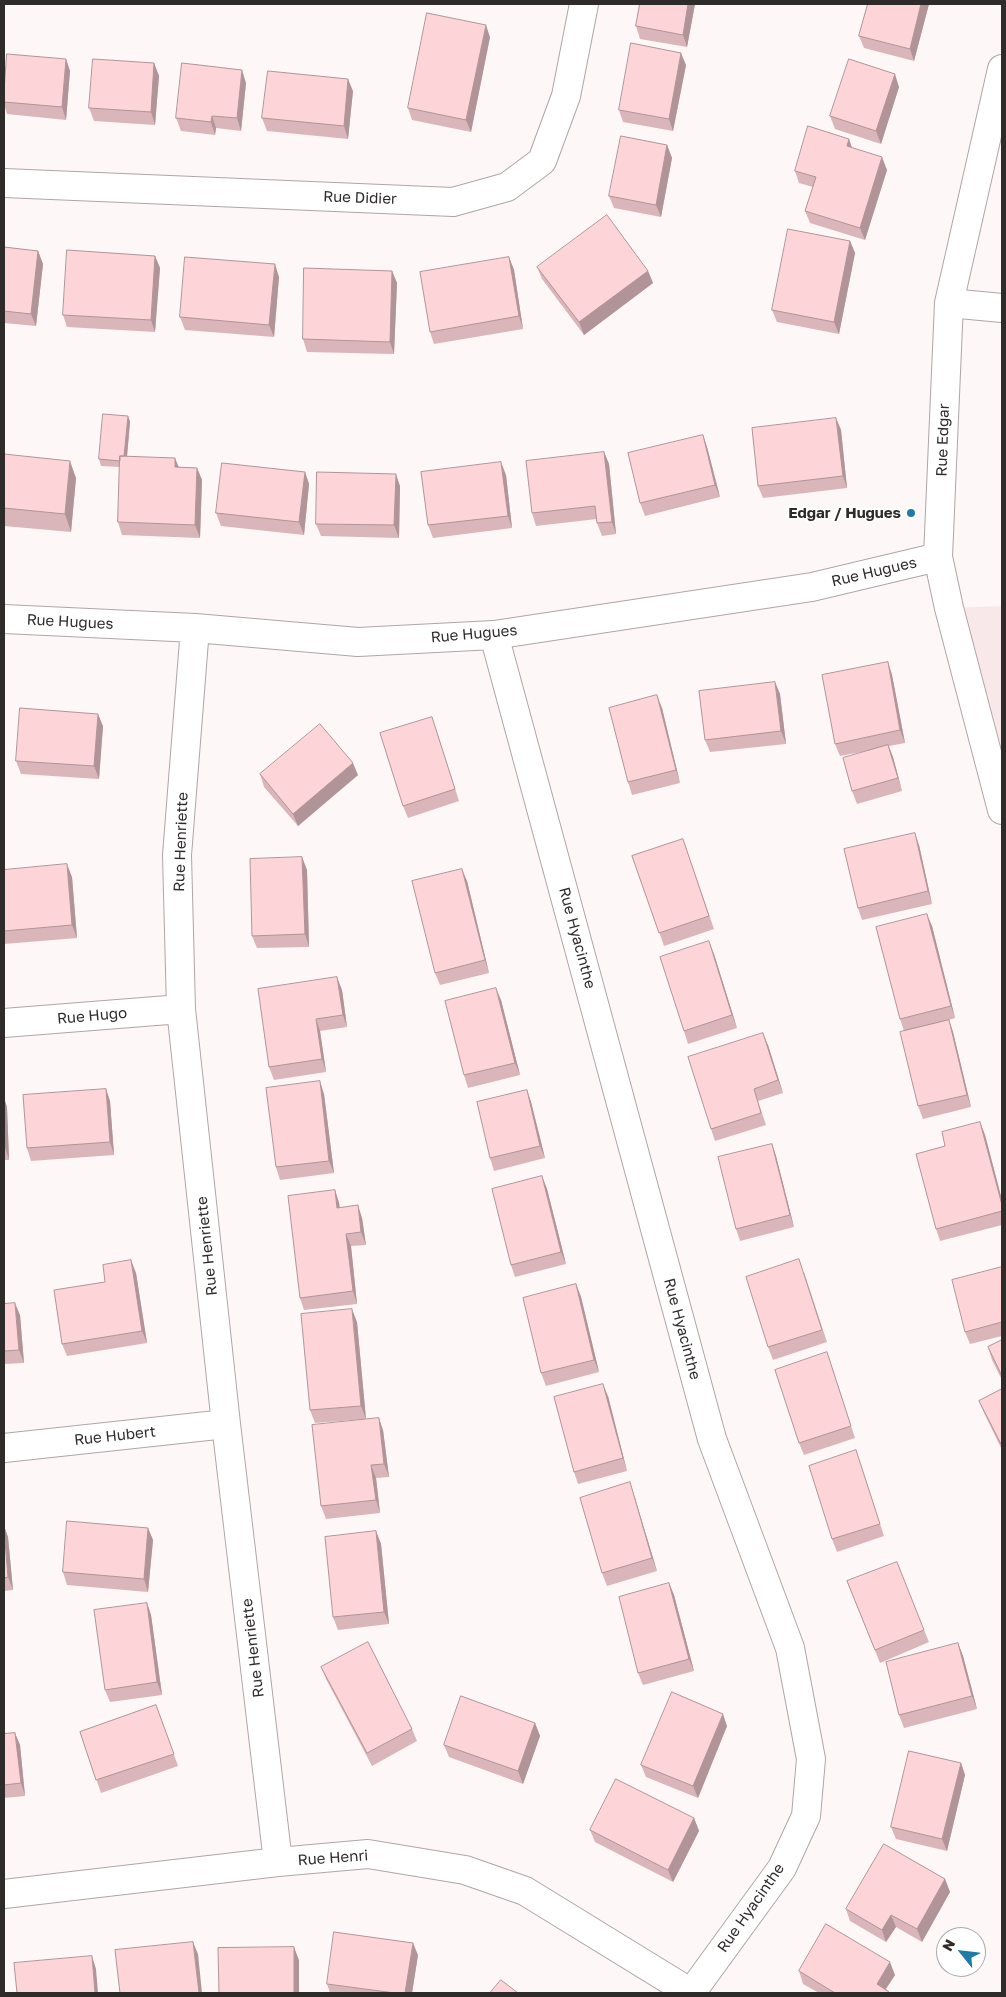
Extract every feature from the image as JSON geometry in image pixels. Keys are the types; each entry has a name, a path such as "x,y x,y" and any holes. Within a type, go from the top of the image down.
{"street":[{"name":"Rue Didier","path":"4,183 453,202 507,187 542,161 566,96 584,4"},
{"name":"Rue Edgar","path":"1002,69 949,303 938,557 949,608 1002,810"},
{"path":"949,303 1002,308"},
{"name":"Rue Hugues","path":"4,619 195,628 358,642 494,635 812,586 938,557"},
{"name":"Rue Henriette","path":"195,628 177,855 181,1009 226,1424 278,1862"},
{"name":"Rue Hyacinthe","path":"494,635 712,1439 790,1648 811,1760 806,1816 782,1868 691,1993"},
{"name":"Rue Hugo","path":"4,1023 181,1009"},
{"name":"Rue Hubert","path":"4,1448 226,1424"},
{"name":"Rue Henri","path":"4,1894 278,1862 368,1854 465,1870 525,1891 691,1993"}],"shaded area":[{"path":"1002,606 1002,810 949,608"}],"building":[{"path":"640,4 688,4 683,35 636,26"},
{"path":"868,4 921,4 910,49 859,36"},
{"path":"427,13 486,25 466,120 408,108"},
{"path":"631,43 681,53 669,119 619,110"},
{"path":"7,54 66,59 62,107 4,102"},
{"path":"93,59 154,63 151,112 89,108"},
{"path":"849,59 895,74 876,131 830,116"},
{"path":"182,63 242,70 237,118 212,116 211,122 176,118"},
{"path":"268,71 348,79 344,126 262,118"},
{"path":"808,126 849,139 847,146 882,157 860,228 805,211 816,177 795,171"},
{"path":"621,136 667,145 656,205 609,196"},
{"path":"607,215 648,271 579,322 537,267"},
{"path":"788,229 850,241 834,322 772,310"},
{"path":"4,247 38,251 31,314 4,311"},
{"path":"67,250 155,256 151,320 63,315"},
{"path":"185,257 275,264 269,325 180,317"},
{"path":"509,257 519,316 430,332 420,272"},
{"path":"304,268 392,271 390,342 303,339"},
{"path":"103,414 128,416 124,456 120,456 120,461 99,459"},
{"path":"836,418 843,476 758,486 752,428"},
{"path":"703,435 715,485 640,503 628,453"},
{"path":"604,452 612,522 597,523 595,506 532,513 526,461"},
{"path":"4,454 70,461 65,514 4,508"},
{"path":"120,456 175,458 175,467 197,468 195,525 118,522"},
{"path":"501,462 508,516 428,525 421,472"},
{"path":"222,463 305,472 299,522 216,513"},
{"path":"317,472 396,474 394,525 316,524"},
{"path":"888,662 900,730 835,744 822,675"},
{"path":"775,682 781,731 705,740 699,691"},
{"path":"657,695 676,770 628,782 609,708"},
{"path":"20,708 98,714 94,766 16,761"},
{"path":"432,717 455,789 403,806 380,733"},
{"path":"320,724 353,763 293,814 260,774"},
{"path":"888,745 898,778 852,791 843,758"},
{"path":"915,833 928,891 858,908 844,849"},
{"path":"683,839 709,916 659,933 632,856"},
{"path":"302,857 305,934 252,936 250,859"},
{"path":"67,864 72,925 4,931 4,870"},
{"path":"462,869 485,960 435,973 412,881"},
{"path":"927,914 951,1006 900,1019 876,927"},
{"path":"709,941 732,1015 684,1031 660,957"},
{"path":"337,977 343,1015 316,1019 322,1059 269,1067 258,989"},
{"path":"496,988 515,1063 464,1075 445,1001"},
{"path":"949,1020 967,1095 918,1106 900,1032"},
{"path":"763,1033 778,1080 754,1089 761,1113 711,1129 688,1057"},
{"path":"320,1081 329,1161 276,1167 266,1088"},
{"path":"106,1089 110,1142 27,1148 23,1095"},
{"path":"527,1090 540,1146 490,1158 477,1102"},
{"path":"980,1122 1002,1211 936,1229 916,1154 945,1146 942,1132"},
{"path":"772,1144 790,1215 736,1229 718,1157"},
{"path":"542,1176 561,1252 511,1265 492,1189"},
{"path":"335,1190 337,1208 358,1205 361,1232 346,1234 353,1291 300,1298 288,1196"},
{"path":"799,1259 822,1330 768,1347 746,1277"},
{"path":"131,1260 142,1331 62,1344 54,1290 105,1282 103,1265"},
{"path":"1002,1267 1002,1322 965,1332 952,1280"},
{"path":"576,1284 594,1360 541,1373 523,1298"},
{"path":"15,1303 19,1350 4,1351 4,1304"},
{"path":"352,1309 361,1406 310,1410 301,1314"},
{"path":"1002,1340 1002,1376 988,1347"},
{"path":"827,1352 851,1426 799,1443 775,1370"},
{"path":"603,1384 623,1458 574,1472 554,1397"},
{"path":"1002,1389 1002,1446 979,1401"},
{"path":"379,1418 384,1464 371,1465 376,1500 321,1506 312,1425"},
{"path":"856,1450 880,1524 832,1539 809,1466"},
{"path":"630,1482 652,1558 602,1573 580,1498"},
{"path":"67,1521 148,1528 144,1579 63,1572"},
{"path":"4,1529 8,1577 4,1578"},
{"path":"376,1531 384,1612 333,1617 325,1537"},
{"path":"897,1562 924,1630 875,1650 847,1581"},
{"path":"669,1583 689,1659 638,1673 619,1597"},
{"path":"147,1603 157,1682 105,1690 94,1610"},
{"path":"368,1642 412,1729 367,1753 321,1667"},
{"path":"958,1643 972,1696 899,1715 886,1662"},
{"path":"672,1692 723,1714 693,1786 641,1765"},
{"path":"461,1696 535,1723 518,1771 444,1745"},
{"path":"156,1705 174,1754 96,1780 80,1732"},
{"path":"15,1733 21,1783 4,1785 4,1734"},
{"path":"909,1751 961,1763 942,1839 891,1827"},
{"path":"616,1779 694,1818 668,1870 590,1830"},
{"path":"884,1844 945,1879 917,1929 891,1915 882,1930 846,1909"},
{"path":"826,1924 890,1962 877,1984 888,1993 835,1993 799,1971"},
{"path":"334,1932 413,1943 405,1993 327,1984"},
{"path":"193,1942 199,1993 120,1993 115,1950"},
{"path":"294,1947 294,1993 219,1993 218,1948"},
{"path":"92,1956 95,1993 17,1993 14,1963"},
{"path":"501,1980 518,1993 490,1993"}],"place":[{"name":"Edgar / Hugues","path":"911,513"}]}
